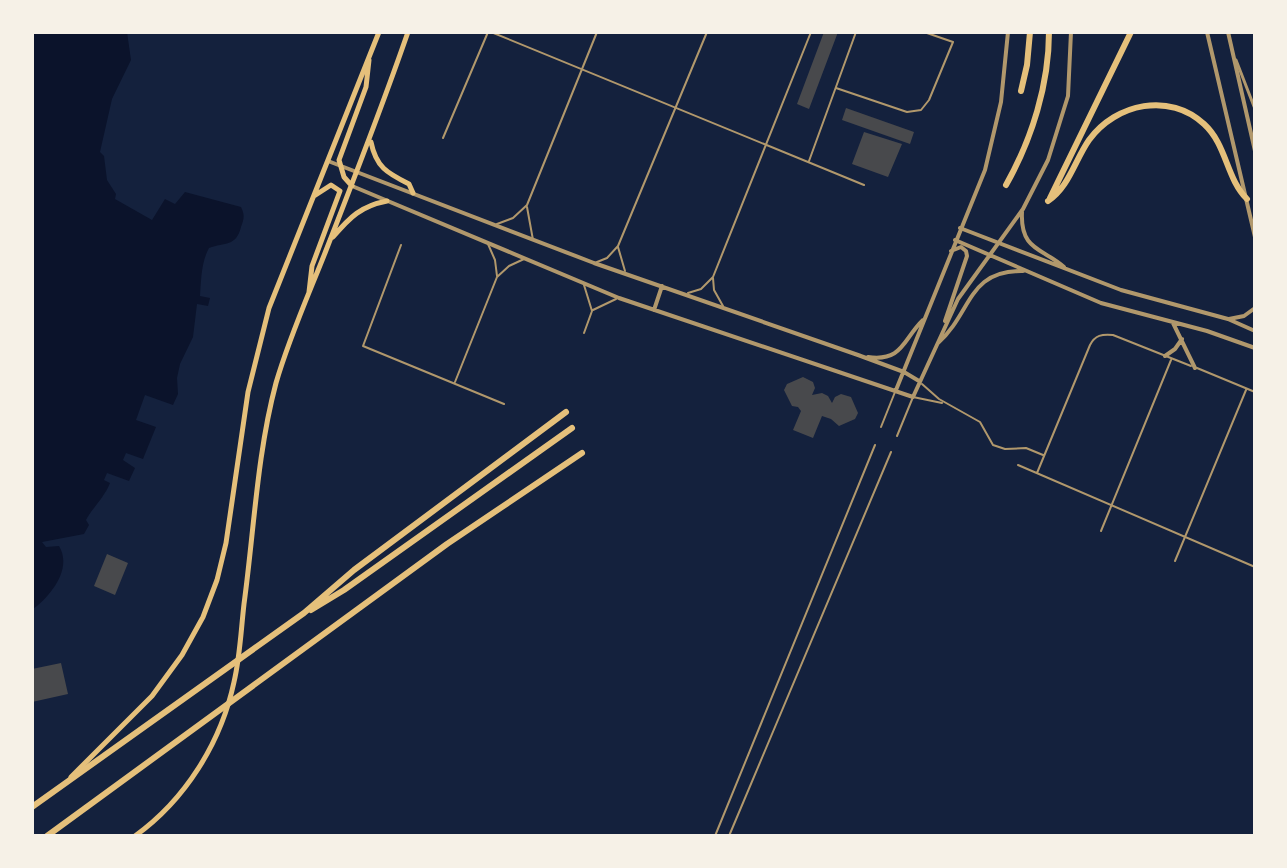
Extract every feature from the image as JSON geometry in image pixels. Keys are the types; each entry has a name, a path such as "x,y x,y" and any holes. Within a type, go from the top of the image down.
{"highway":[{"path":"1021,91 1030,32"},
{"path":"1006,185 1027,141 1040,101 1049,32"},
{"path":"1131,32 1048,201 1062,189 1085,146 1100,128 1128,110 1154,105 1180,109 1204,124 1220,144 1236,186 1247,199"},
{"path":"32,807 304,613 348,575 566,412"},
{"path":"304,613 344,590 572,428"},
{"path":"47,836 458,536 582,453"}],"main road":[{"path":"135,836 169,806 196,772 228,705 234,681 270,412 282,365 371,140 408,32"},
{"path":"67,782 152,696 182,655 203,617 226,543 244,414 265,323 378,33"},
{"path":"352,186 344,177 340,165 342,149 366,87 369,58"},
{"path":"371,140 379,166 387,174 409,184 413,193"},
{"path":"310,293 312,266 340,191 331,185 314,196"},
{"path":"330,241 354,213 387,201"}],"street":[{"path":"896,391 985,170 1001,102 1008,32"},
{"path":"352,186 619,298 913,397 965,288 1023,209 1048,160 1064,113 1071,71 1071,32"},
{"path":"1207,32 1255,237"},
{"path":"1228,32 1255,151"},
{"path":"1232,51 1255,109"},
{"path":"328,161 533,241 858,355 919,381"},
{"path":"1023,209 1022,226 1028,239 1040,253 1066,269"},
{"path":"960,228 1143,298 1228,319 1255,331"},
{"path":"955,240 1101,303 1172,321 1255,348"},
{"path":"944,327 967,256 961,247 951,252"},
{"path":"936,344 949,331 985,279 1001,272 1028,271"},
{"path":"654,310 662,286"},
{"path":"1228,319 1244,316 1255,308"},
{"path":"858,355 882,358 894,353 904,346 924,319"},
{"path":"1172,321 1195,368"},
{"path":"1165,356 1182,339"}],"lane":[{"path":"443,138 490,32 864,185"},
{"path":"494,225 513,218 527,205 597,32"},
{"path":"594,263 607,258 618,246 707,32"},
{"path":"685,294 701,289 713,277 811,32"},
{"path":"809,162 856,32"},
{"path":"836,88 907,112 921,110 929,100 953,42 924,32"},
{"path":"527,205 533,241"},
{"path":"488,244 495,260 497,277"},
{"path":"401,245 363,346 504,404"},
{"path":"618,246 621,263 630,276"},
{"path":"455,383 497,277 509,266 524,259"},
{"path":"713,277 714,290 724,308"},
{"path":"584,284 592,311 584,333"},
{"path":"592,311 619,298"},
{"path":"1037,473 1090,345 1102,334 1113,335 1255,392"},
{"path":"1101,531 1172,358"},
{"path":"919,381 947,404 980,422 993,445 1005,449 1026,448 1045,456"},
{"path":"1175,561 1247,389"},
{"path":"881,427 896,391"},
{"path":"897,436 913,397 947,404"},
{"path":"715,836 875,445"},
{"path":"729,836 891,452"},
{"path":"1018,465 1255,567"}],"water":[{"path":"32,32 127,32 131,60 112,99 100,152 104,156 107,180 116,194 115,199 152,220 165,199 175,204 185,192 241,207 244,217 236,238 209,248 206,254 200,296 210,298 208,306 197,304 193,337 180,364 178,394 173,405 145,395 136,420 156,427 143,459 126,453 123,460 135,468 129,481 107,473 104,480 110,483 86,520 89,525 84,534 42,542 46,547 59,546 63,564 58,582 32,610"}],"building":[{"path":"824,32 838,32 809,109 797,104"},
{"path":"846,108 914,132 910,144 842,120"},
{"path":"864,132 902,144 888,177 852,164"},
{"path":"803,377 813,382 815,388 812,395 822,393 832,403 841,394 851,397 858,413 855,419 839,426 822,416 813,438 793,430 801,411 792,406 784,390 787,384"},
{"path":"107,554 128,563 115,595 94,586"},
{"path":"61,663 68,694 32,702 32,669"}]}
